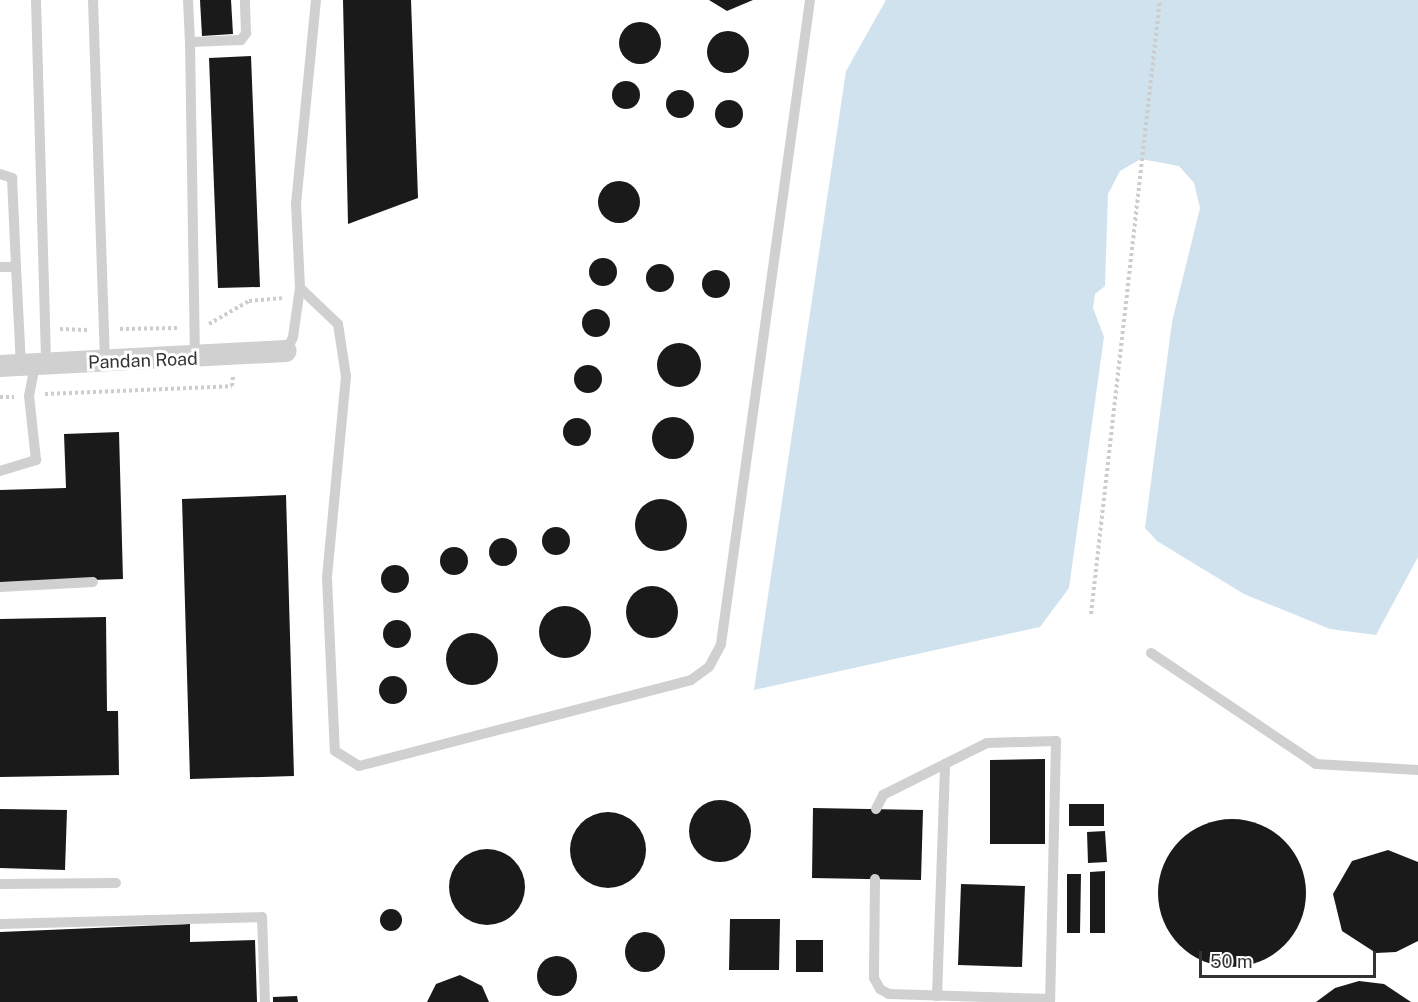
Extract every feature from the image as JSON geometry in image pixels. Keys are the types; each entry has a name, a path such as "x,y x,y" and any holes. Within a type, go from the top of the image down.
{"street":[{"name":"Pandan Road","path":"26,366 195,360 285,351"}],"lane":[{"path":"26,366 45,329 36,0"},
{"path":"93,0 105,362"},
{"path":"188,0 195,360"},
{"path":"190,42 241,40 246,33 245,0"},
{"path":"285,351 293,337 299,292 296,204 316,0"},
{"path":"299,292 339,324 346,376 327,578 335,751 359,766 691,680 709,667 721,644 810,0"},
{"path":"0,174 12,178 15,267 36,460 0,471"},
{"path":"0,267 15,267"},
{"path":"0,587 93,582"},
{"path":"1150,653 1316,764 1418,770"},
{"path":"874,879 874,978 889,994 1050,1001 1056,741 987,743 883,795 876,809"},
{"path":"937,996 945,764"},
{"path":"0,884 116,883"},
{"path":"0,924 262,917 265,1002"}],"path":[{"path":"1091,614 1160,0"},
{"path":"45,329 195,328 217,322 249,301 299,292"},
{"path":"0,397 232,386 236,357"}],"water":[{"path":"886,0 1418,0 1418,557 1376,635 1330,629 1244,594 1157,541 1145,528 1172,322 1200,208 1194,183 1179,166 1141,159 1120,171 1108,194 1105,286 1095,294 1093,308 1104,337 1069,588 1040,627 754,690 846,71"}],"building":[{"path":"200,0 231,0 233,34 202,36"},
{"path":"343,0 411,0 418,198 348,224"},
{"path":"709,0 753,0 727,11"},
{"path":"640,22 648,23 655,28 660,35 660,51 655,58 648,63 640,64 632,63 625,58 620,51 619,43 620,35 625,28 632,23"},
{"path":"728,31 736,32 743,37 748,44 748,60 743,67 736,72 728,73 720,72 713,67 708,60 707,52 708,44 713,37 720,32"},
{"path":"251,56 260,287 218,288 209,58"},
{"path":"626,81 636,85 640,95 636,105 626,109 616,105 612,95 616,85"},
{"path":"680,90 690,94 694,104 690,114 680,118 670,114 666,104 670,94"},
{"path":"729,100 739,104 743,114 739,124 729,128 719,124 715,114 719,104"},
{"path":"619,181 627,182 634,187 639,194 639,210 634,217 627,222 619,223 611,222 604,217 599,210 598,202 599,194 604,187 611,182"},
{"path":"603,258 613,262 617,272 613,282 603,286 593,282 589,272 593,262"},
{"path":"660,264 670,268 674,278 670,288 660,292 650,288 646,278 650,268"},
{"path":"716,270 726,274 730,284 726,294 716,298 706,294 702,284 706,274"},
{"path":"596,309 606,313 610,323 606,333 596,337 586,333 582,323 586,313"},
{"path":"679,343 694,350 701,365 694,380 679,387 664,380 657,365 664,350"},
{"path":"588,365 598,369 602,379 598,389 588,393 578,389 574,379 578,369"},
{"path":"673,417 681,418 688,423 693,430 693,446 688,453 681,458 673,459 665,458 658,453 653,446 652,438 653,430 658,423 665,418"},
{"path":"577,418 587,422 591,432 587,442 577,446 567,442 563,432 567,422"},
{"path":"119,432 123,579 0,583 0,490 66,488 64,434"},
{"path":"286,495 294,776 190,779 182,499"},
{"path":"661,499 671,501 679,507 685,515 687,525 685,535 679,543 671,549 661,551 651,549 643,543 637,535 635,525 637,515 643,507 651,501"},
{"path":"556,527 566,531 570,541 566,551 556,555 546,551 542,541 546,531"},
{"path":"503,538 513,542 517,552 513,562 503,566 493,562 489,552 493,542"},
{"path":"454,547 464,551 468,561 464,571 454,575 444,571 440,561 444,551"},
{"path":"395,565 405,569 409,579 405,589 395,593 385,589 381,579 385,569"},
{"path":"652,586 662,588 670,594 676,602 678,612 676,622 670,630 662,636 652,638 642,636 634,630 628,622 626,612 628,602 634,594 642,588"},
{"path":"565,606 575,608 583,614 589,622 591,632 589,642 583,650 575,656 565,658 555,656 547,650 541,642 539,632 541,622 547,614 555,608"},
{"path":"106,617 107,711 118,711 119,775 0,777 0,619"},
{"path":"397,620 407,624 411,634 407,644 397,648 387,644 383,634 387,624"},
{"path":"472,633 482,635 490,641 496,649 498,659 496,669 490,677 482,683 472,685 462,683 454,677 448,669 446,659 448,649 454,641 462,635"},
{"path":"393,676 403,680 407,690 403,700 393,704 383,700 379,690 383,680"},
{"path":"1045,759 1045,844 990,844 990,760"},
{"path":"720,800 732,802 742,809 749,819 751,831 749,843 742,853 732,860 720,862 708,860 698,853 691,843 689,831 691,819 698,809 708,802"},
{"path":"1069,804 1104,804 1104,826 1069,826"},
{"path":"813,808 923,810 921,880 812,878"},
{"path":"0,809 67,810 65,870 0,868"},
{"path":"608,812 623,815 635,823 643,835 646,850 643,865 635,877 623,885 608,888 593,885 581,877 573,865 570,850 573,835 581,823 593,815"},
{"path":"1232,819 1260,824 1285,840 1301,865 1306,893 1301,921 1285,946 1260,962 1232,967 1204,962 1179,946 1163,921 1158,893 1163,865 1179,840 1204,824"},
{"path":"1105,831 1107,862 1088,863 1087,832"},
{"path":"487,849 502,852 514,860 522,872 525,887 522,902 514,914 502,922 487,925 472,922 460,914 452,902 449,887 452,872 460,860 472,852"},
{"path":"1388,850 1418,862 1418,941 1396,952 1376,953 1342,931 1333,894 1352,861"},
{"path":"1105,871 1105,933 1090,933 1090,872"},
{"path":"1067,874 1081,874 1080,933 1067,933"},
{"path":"961,884 1025,886 1022,967 958,965"},
{"path":"391,909 399,912 402,920 399,928 391,931 383,928 380,920 383,912"},
{"path":"730,919 780,919 779,970 729,970"},
{"path":"190,924 190,942 255,940 257,1002 0,1002 0,932"},
{"path":"645,932 659,938 665,952 659,966 645,972 631,966 625,952 631,938"},
{"path":"796,940 823,940 823,972 796,972"},
{"path":"557,956 571,962 577,976 571,990 557,996 543,990 537,976 543,962"},
{"path":"460,975 482,986 489,1002 427,1002 436,984"},
{"path":"1359,981 1384,984 1411,1002 1316,1002 1335,988"},
{"path":"297,996 298,1002 273,1002 273,997"}]}
